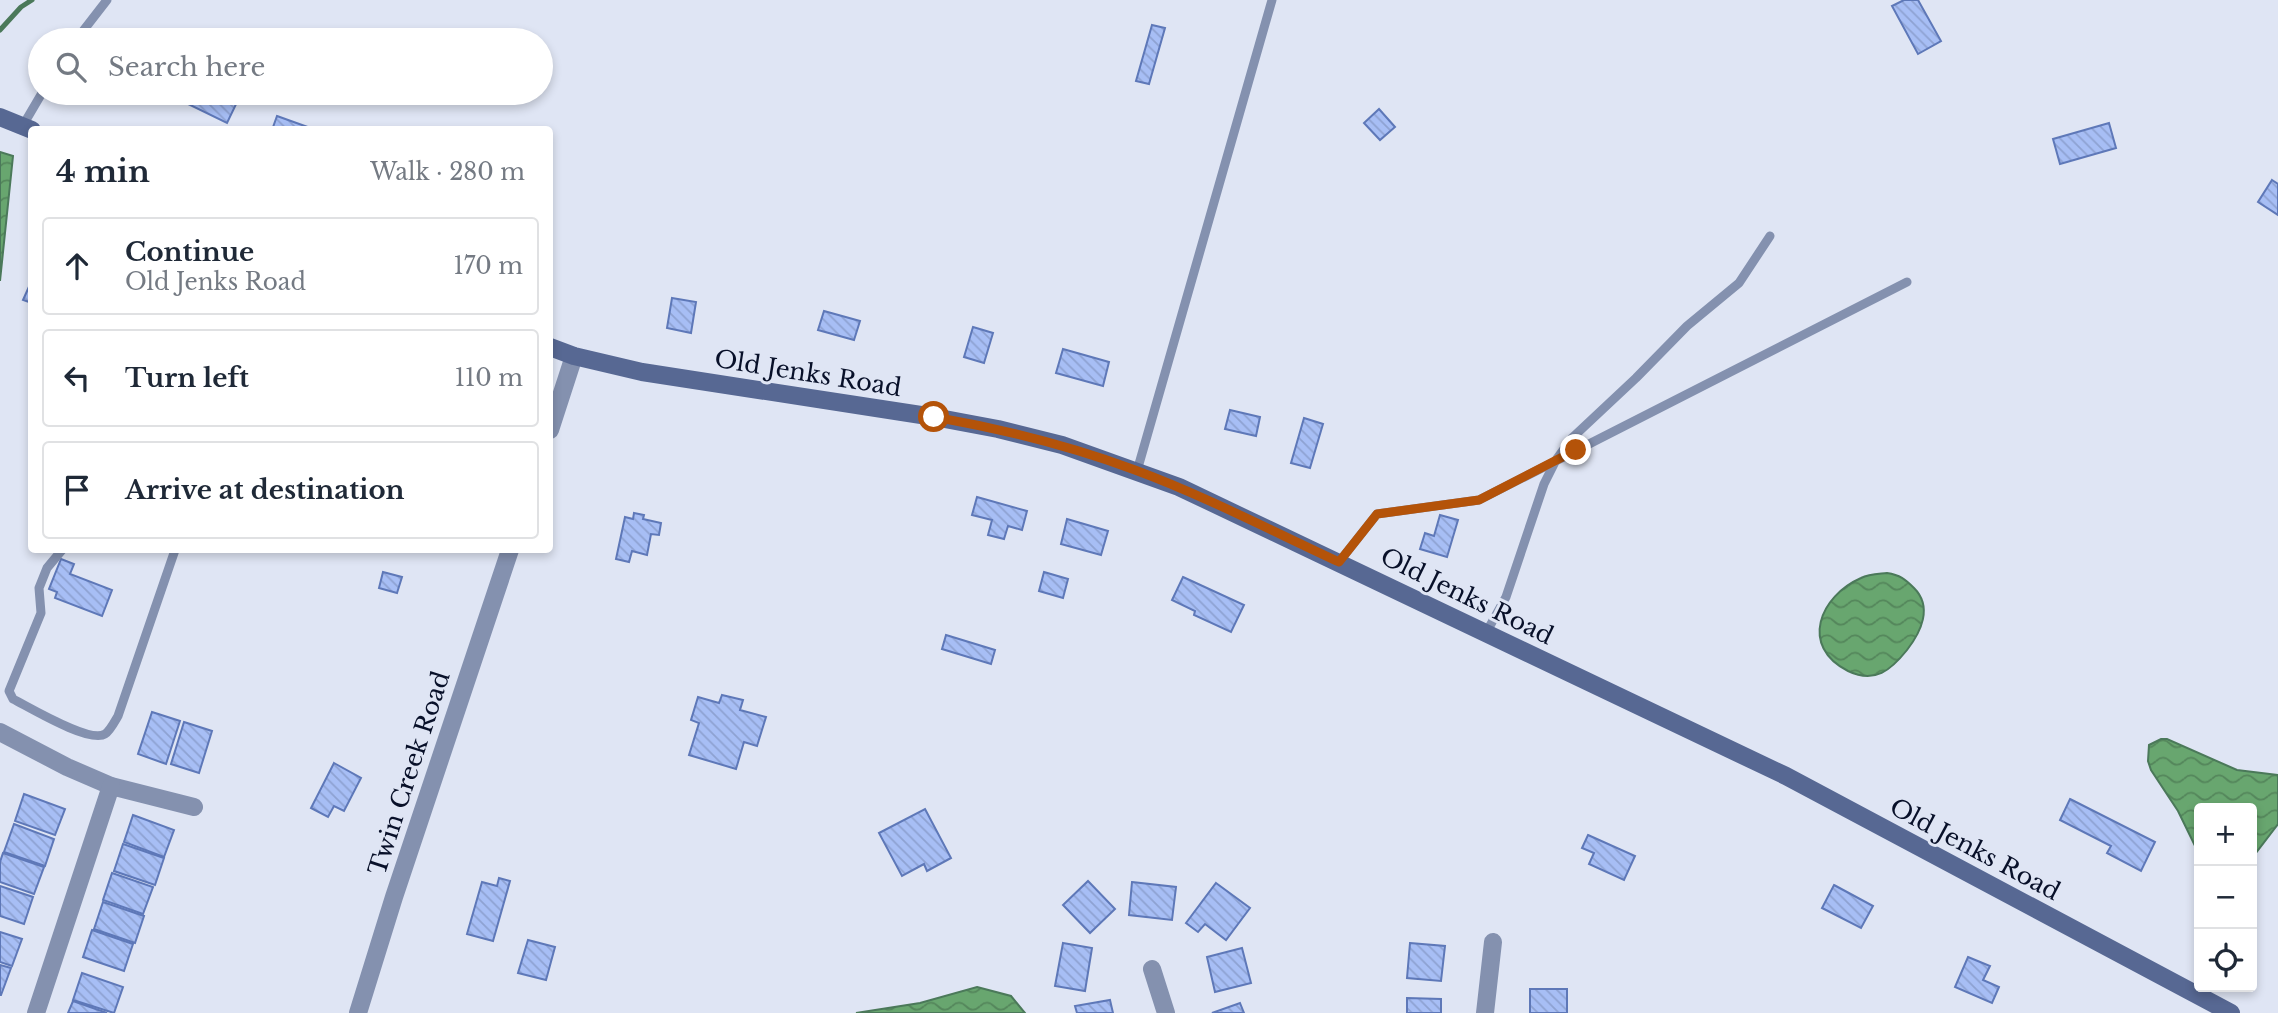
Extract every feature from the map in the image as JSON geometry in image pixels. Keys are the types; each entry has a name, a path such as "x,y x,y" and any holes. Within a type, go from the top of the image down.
{"street":[{"path":"0,117 27,129"},
{"name":"Old Jenks Road","path":"553,347 574,356 642,372 999,429 1062,445 1179,487 1786,776 2231,1013"},
{"path":"553,421 574,356"},
{"name":"Twin Creek Road","path":"358,1013 509,553"},
{"path":"0,732 67,767 111,786 194,807"},
{"path":"36,1013 111,786"},
{"path":"1485,1013 1493,942"},
{"path":"1152,969 1166,1013"}],"lane":[{"path":"85,28 107,0"},
{"path":"1137,471 1272,0"},
{"path":"28,126 37,105"},
{"path":"1486,633 1506,597 1544,484 1556,460 1572,438 1687,326 1739,283 1770,236"},
{"path":"1339,562 1377,514 1479,500 1907,282"},
{"path":"60,553 47,568 39,588 41,613 9,691 13,698 65,725 96,736 105,734 118,716 174,553"}],"water":[{"path":"0,152 13,156 0,281"},
{"path":"1887,573 1905,580 1920,595 1923,619 1912,643 1895,664 1882,673 1858,675 1833,661 1824,648 1820,635 1821,622 1826,609 1847,586 1864,577"},
{"path":"2167,739 2237,770 2278,775 2278,824 2257,851 2257,803 2194,803 2194,844 2178,811 2151,770 2148,761 2149,745"},
{"path":"977,987 1011,996 1025,1013 856,1013 920,1003"}],"building":[{"path":"1904,0 1918,0 1941,41 1918,54 1892,6"},
{"path":"1152,25 1165,28 1149,84 1136,81"},
{"path":"190,105 236,105 227,123"},
{"path":"1379,109 1395,127 1380,140 1364,123"},
{"path":"277,116 305,126 273,126"},
{"path":"2109,123 2116,148 2060,164 2053,139"},
{"path":"2272,180 2278,184 2278,215 2258,202"},
{"path":"28,289 28,302 23,300"},
{"path":"672,298 696,302 691,333 667,328"},
{"path":"824,311 860,321 854,340 818,330"},
{"path":"973,327 993,333 984,363 964,357"},
{"path":"1063,349 1109,362 1103,386 1056,373"},
{"path":"1230,410 1260,417 1256,436 1225,429"},
{"path":"1304,418 1323,424 1310,468 1291,463"},
{"path":"977,497 1027,511 1022,530 1008,526 1004,539 988,535 992,520 972,515"},
{"path":"634,513 644,515 643,519 661,523 659,535 651,534 647,555 632,551 629,562 616,559 625,517 633,519"},
{"path":"1440,515 1458,520 1447,557 1420,549 1425,533 1434,536"},
{"path":"1067,519 1108,531 1101,555 1061,544"},
{"path":"61,559 74,564 70,574 112,590 102,616 55,598 57,592 49,589"},
{"path":"383,572 402,577 397,593 379,588"},
{"path":"1044,572 1068,579 1063,598 1039,591"},
{"path":"1183,577 1244,605 1231,632 1194,615 1195,611 1172,600"},
{"path":"946,635 995,650 991,664 942,649"},
{"path":"722,695 743,700 740,710 766,717 757,746 744,742 736,769 689,755 699,723 691,720 698,697 719,703"},
{"path":"152,712 180,721 166,764 138,754"},
{"path":"184,722 212,731 199,773 171,764"},
{"path":"334,763 361,778 344,811 334,806 328,817 311,808"},
{"path":"24,794 65,809 55,835 15,821"},
{"path":"2070,799 2155,842 2141,871 2107,853 2111,846 2060,820"},
{"path":"925,809 951,858 927,871 924,864 902,876 879,833"},
{"path":"133,815 174,830 164,857 124,842"},
{"path":"14,824 54,839 45,866 4,852"},
{"path":"1588,835 1635,856 1624,880 1589,864 1594,853 1582,848"},
{"path":"123,844 164,858 155,885 114,871"},
{"path":"3,853 44,867 34,894 0,882"},
{"path":"112,873 153,887 143,914 103,900"},
{"path":"499,878 510,881 493,941 467,934 482,882 497,886"},
{"path":"1088,881 1115,909 1090,933 1063,905"},
{"path":"1132,882 1176,887 1172,920 1129,915"},
{"path":"1216,883 1250,908 1226,940 1205,924 1198,932 1186,923"},
{"path":"1834,885 1873,906 1861,928 1822,908"},
{"path":"0,886 33,897 24,924 0,916"},
{"path":"103,902 144,916 135,943 94,929"},
{"path":"92,930 133,944 124,971 83,957"},
{"path":"0,932 22,939 12,966 0,962"},
{"path":"528,940 555,947 546,980 518,973"},
{"path":"1063,943 1092,948 1085,991 1055,986"},
{"path":"1410,943 1445,946 1441,981 1407,978"},
{"path":"1242,948 1251,983 1215,992 1207,957"},
{"path":"1968,957 1990,966 1983,980 1999,987 1992,1003 1955,987"},
{"path":"0,965 11,968 1,995 0,995"},
{"path":"82,973 123,987 114,1013 73,1000"},
{"path":"1530,989 1567,989 1567,1013 1530,1013"},
{"path":"1407,998 1441,999 1441,1013 1407,1013"},
{"path":"1110,1000 1113,1013 1077,1013 1075,1006"},
{"path":"73,1001 107,1013 68,1013"},
{"path":"1240,1003 1244,1013 1212,1013"}],"waterway":[{"path":"0,30 21,7 32,0"}],"route":[{"path":"934,417 999,429 1062,445 1137,471 1179,487 1339,562 1377,514 1479,500 1576,450"}]}
